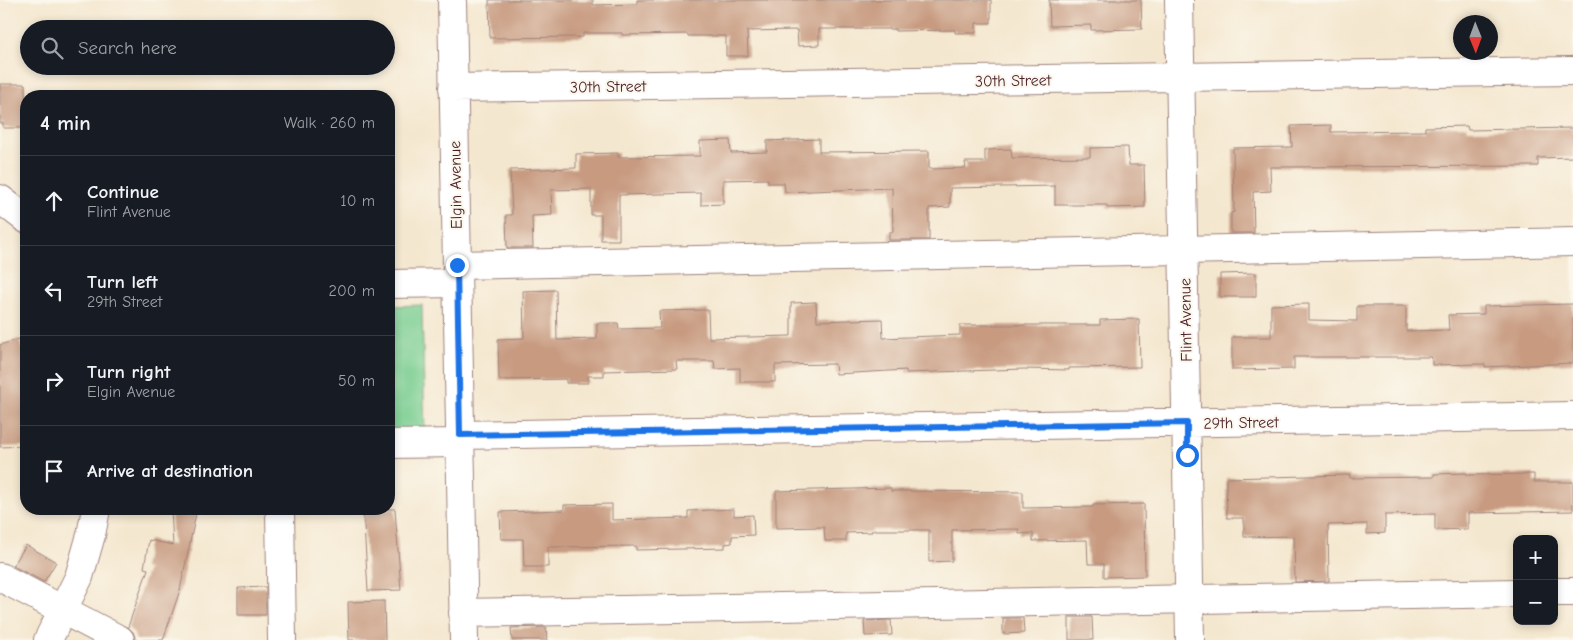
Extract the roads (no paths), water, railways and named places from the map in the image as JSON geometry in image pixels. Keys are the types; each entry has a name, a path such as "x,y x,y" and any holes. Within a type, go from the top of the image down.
{"street":[{"name":"Elgin Avenue","path":"452,0 464,640"},
{"name":"Flint Avenue","path":"1179,0 1190,640"},
{"name":"30th Street","path":"454,88 1573,71"},
{"path":"0,198 20,214"},
{"path":"395,283 457,274 1184,251 1573,242"},
{"name":"29th Street","path":"395,444 460,439 1573,416"},
{"path":"48,640 79,577 95,515"},
{"path":"280,515 282,640"},
{"path":"0,577 120,640"},
{"path":"1558,592 1573,592"},
{"path":"463,613 1513,593"}]}
